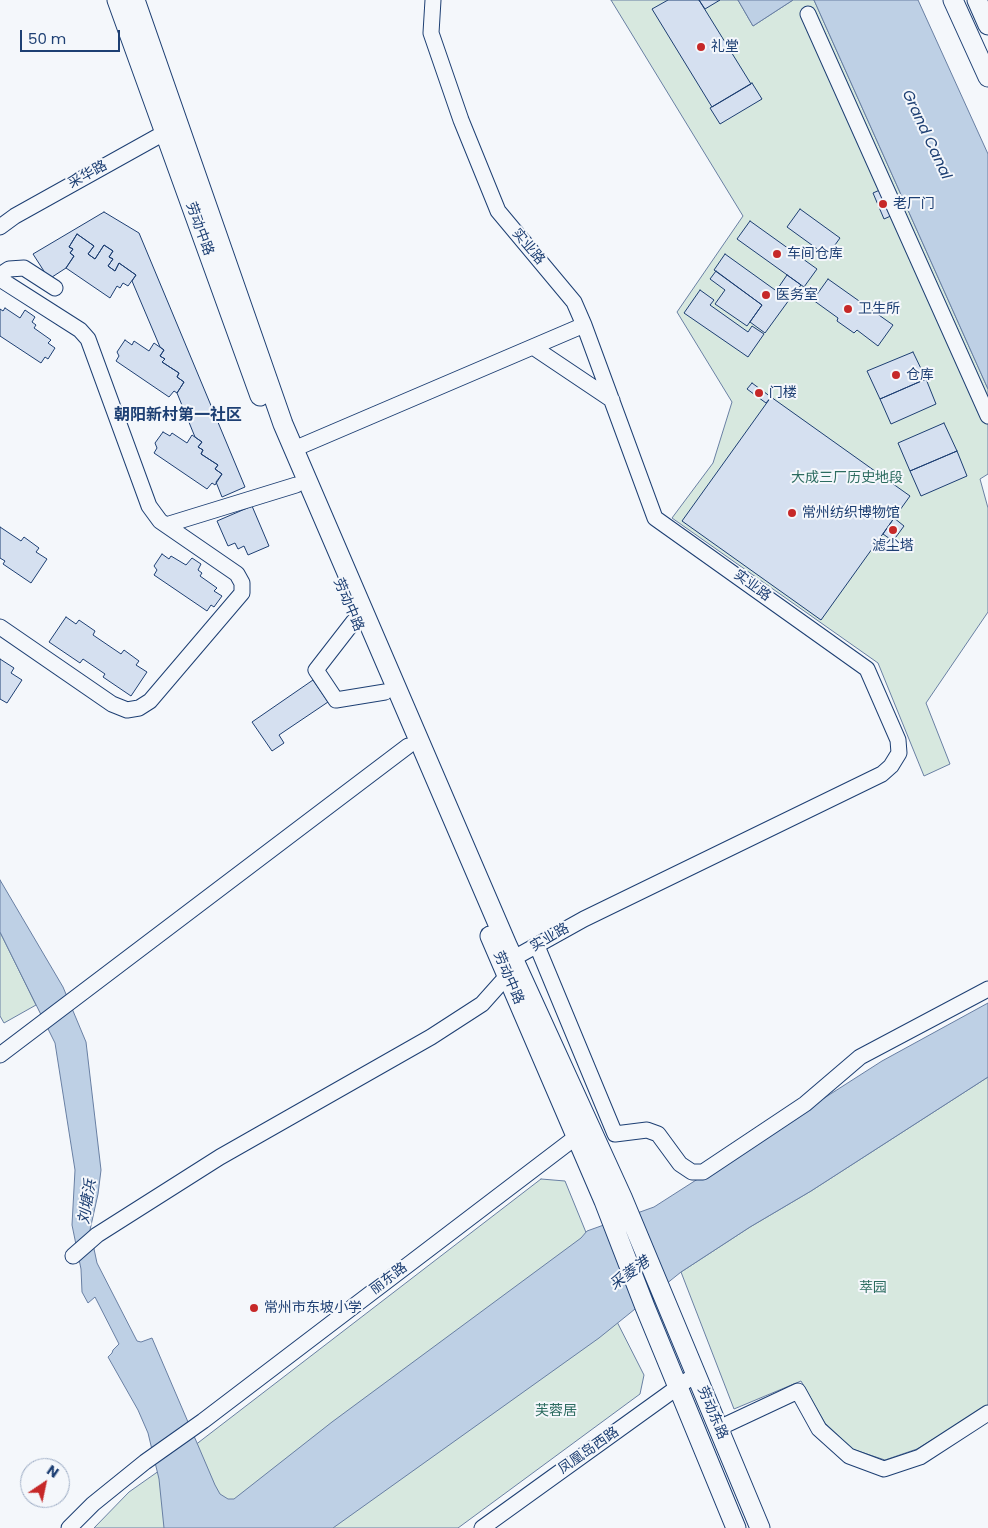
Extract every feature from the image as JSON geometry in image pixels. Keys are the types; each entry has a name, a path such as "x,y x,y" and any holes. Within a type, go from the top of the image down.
{"main road":[{"name":"劳动中路","path":"117,0 172,130 283,424 510,967 576,1137 613,1199"},
{"name":"劳动中路","path":"135,0 172,130 272,428 408,746 510,967 613,1199"},
{"path":"953,0 988,77"},
{"path":"977,0 988,25"},
{"name":"劳动东路","path":"613,1199 665,1298 760,1528"},
{"name":"劳动东路","path":"613,1199 645,1307 736,1528"}],"street":[{"name":"实业路","path":"433,0 432,33 461,120 498,211 574,302 655,518 867,669 898,740 899,753 891,766 882,774 584,919 537,946 510,967"},
{"path":"808,14 988,416"},
{"name":"采华路","path":"0,227 14,216 172,130"},
{"path":"0,275 9,269 24,268 55,288"},
{"path":"0,279 80,330 88,340 149,506 160,521 237,574 242,583 242,593 150,701 139,708 127,710 112,704 0,627"},
{"path":"294,449 584,325"},
{"path":"534,347 612,400"},
{"path":"166,525 296,485"},
{"path":"354,620 316,670 336,700 385,692"},
{"path":"0,1055 408,746"},
{"path":"537,946 615,1134 647,1130 658,1134 680,1164 692,1172 703,1172 805,1104 860,1057 988,989"},
{"path":"73,1256 97,1235 220,1157 438,1032 482,1004 510,967"},
{"name":"丽东路","path":"69,1528 93,1504 145,1462 202,1421 576,1137"},
{"name":"凤凰岛西路","path":"482,1528 696,1374"},
{"path":"719,1428 798,1391 819,1429 849,1456 884,1469 920,1457 988,1413"}],"green space":[{"name":"大成三厂历史地段","path":"611,0 738,0 753,26 793,0 814,0 988,389 988,474 980,479 988,508 988,612 926,703 950,764 924,776 878,663 672,518 713,463 732,402 677,312 743,216"},
{"path":"0,932 36,1005 4,1023 0,1016"},
{"name":"萃园","path":"988,1077 988,1406 917,1449 885,1460 852,1449 825,1423 801,1381 734,1409 681,1272"},
{"path":"541,1179 565,1181 594,1252 217,1528 94,1528 129,1492 190,1449"},
{"name":"芙蓉居","path":"611,1310 644,1375 640,1394 458,1528 316,1528"}],"water":[{"path":"738,0 793,0 753,26"},
{"name":"Grand Canal","path":"814,0 918,0 988,154 988,389"},
{"path":"0,880 63,987 86,1042 101,1170 90,1230 97,1263 137,1341 141,1342 152,1338 215,1485 220,1494 228,1499 234,1499 332,1422 581,1238 587,1231 654,1207 882,1061 988,1003 988,1077 681,1272 599,1338 333,1528 164,1528 159,1479 148,1433 138,1410 108,1357 119,1344 95,1297 88,1303 82,1292 81,1269 72,1225 75,1170 55,1043 0,932"}],"building":[{"name":"礼堂","path":"668,0 699,0 751,84 712,107 652,9"},
{"path":"699,0 720,0 705,9"},
{"path":"752,83 762,99 720,124 710,108"},
{"name":"老厂门","path":"882,189 893,215 884,219 873,193"},
{"path":"800,209 840,238 827,256 787,227"},
{"path":"104,212 139,233 245,487 222,497 216,482 222,474 215,469 218,465 201,454 203,450 198,447 202,442 195,437 177,393 184,382 177,377 179,373 162,362 165,359 160,356 164,350 160,347 132,281 136,275 119,263 115,271 108,266 113,259 109,257 113,251 104,245 95,259 88,254 94,246 77,234 69,247 73,249 70,253 74,256 66,268 49,279 33,254"},
{"name":"车间仓库","path":"750,221 817,269 804,287 737,239"},
{"path":"77,234 94,246 88,254 95,259 104,245 113,251 109,257 113,259 108,266 115,271 119,263 136,275 128,286 123,283 120,288 117,286 110,298 66,268 74,256 70,253 73,249 69,247"},
{"name":"医务室","path":"725,254 789,300 765,333 750,322 762,305 714,270"},
{"path":"716,271 762,305 747,326 715,304 725,290 710,279"},
{"path":"787,275 801,285 789,300 776,291"},
{"name":"卫生所","path":"828,279 893,325 878,346 857,330 854,333 837,321 838,318 813,300"},
{"path":"700,290 714,300 710,305 748,332 752,326 764,334 748,357 684,313"},
{"path":"5,308 20,318 25,310 35,317 32,322 36,325 34,328 51,340 48,343 55,348 48,359 45,357 41,363 0,336 0,309 3,311"},
{"path":"125,340 132,345 134,341 149,351 154,343 164,350 160,356 165,359 162,362 179,373 177,377 184,382 177,393 174,391 169,397 116,361 119,356 117,352"},
{"name":"仓库","path":"913,352 926,379 880,399 867,371"},
{"path":"926,379 936,404 891,424 880,399"},
{"name":"门楼","path":"752,383 771,397 766,403 747,389"},
{"path":"771,397 910,496 821,620 682,521"},
{"name":"仓库","path":"944,423 957,451 910,471 898,443"},
{"path":"163,432 170,436 172,433 187,443 192,435 202,442 198,447 203,450 201,454 218,465 215,469 222,474 215,485 212,483 207,489 154,453 157,448 155,443"},
{"path":"957,451 967,476 921,496 910,471"},
{"path":"252,506 269,546 248,555 244,546 238,549 235,543 228,546 217,521"},
{"name":"滤尘塔","path":"894,518 904,526 893,541 883,534"},
{"path":"0,527 21,541 24,537 39,548 36,552 47,559 31,583 3,564 5,561 0,558"},
{"path":"162,554 169,559 171,556 186,565 192,558 201,564 198,570 202,573 200,576 217,588 214,591 222,596 214,607 211,605 207,611 154,575 157,570 154,566"},
{"path":"66,617 76,624 79,620 95,631 93,635 121,654 124,650 139,661 136,665 147,672 131,696 103,677 105,674 83,659 80,663 49,642"},
{"path":"0,659 14,668 11,673 22,680 7,703 0,699"},
{"path":"313,680 328,702 279,735 284,743 272,751 252,722"}],"place":[{"name":"礼堂","path":"701,47"},
{"name":"老厂门","path":"883,204"},
{"name":"车间仓库","path":"777,254"},
{"name":"医务室","path":"766,295"},
{"name":"卫生所","path":"848,309"},
{"name":"仓库","path":"896,375"},
{"name":"门楼","path":"759,393"},
{"name":"常州纺织博物馆","path":"792,513"},
{"name":"滤尘塔","path":"893,530"},
{"name":"常州市东坡小学","path":"254,1308"}],"district":[{"name":"朝阳新村第一社区","path":"178,416"}],"water label":[{"name":"刘塘浜","path":"88,1202"},
{"name":"采菱港","path":"630,1274"}]}
